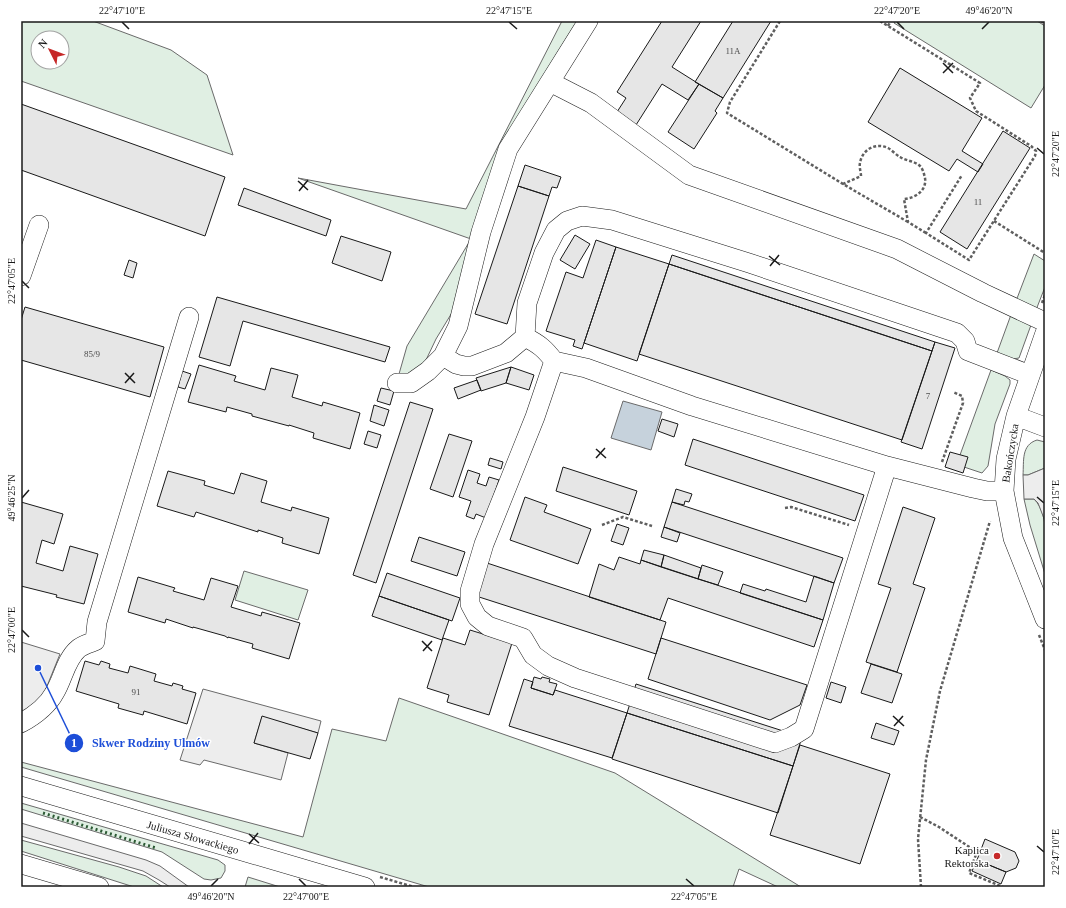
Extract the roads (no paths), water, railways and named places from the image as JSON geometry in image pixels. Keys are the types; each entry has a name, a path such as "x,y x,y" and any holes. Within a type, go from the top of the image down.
{"street":[{"path":"397,383 411,383 428,372 443,356 458,326 481,232 508,149 588,21"},
{"path":"550,82 591,103 689,175 897,249 983,293 1045,322"},
{"path":"443,356 456,364 472,366 506,353 525,337 527,303 544,253 556,230 567,221 582,216 612,220 749,263 957,333 965,341 968,351 1030,375"},
{"path":"21,276 39,225"},
{"path":"21,723 29,719 43,708 55,694 72,656 79,648 95,641 97,622 189,317"},
{"name":"Bakończycka","path":"1045,333 1016,416 1006,459 996,491 1029,581 1045,619"},
{"path":"525,337 536,342 546,350 554,361 586,368 692,406 887,466 936,479 996,491"},
{"path":"554,361 535,417 484,544 470,591 470,604 477,617 488,626 523,638 533,654 548,666 575,678 775,743 791,737 804,729 887,466"},
{"path":"1016,416 1045,427"},
{"name":"Juliusza Słowackiego","path":"21,786 365,887"},
{"path":"21,864 99,887"}],"place":[{"name":"Skwer Rodziny Ulmów","path":"38,668"},
{"name":"Kaplica Rektorska","path":"997,856"}]}
